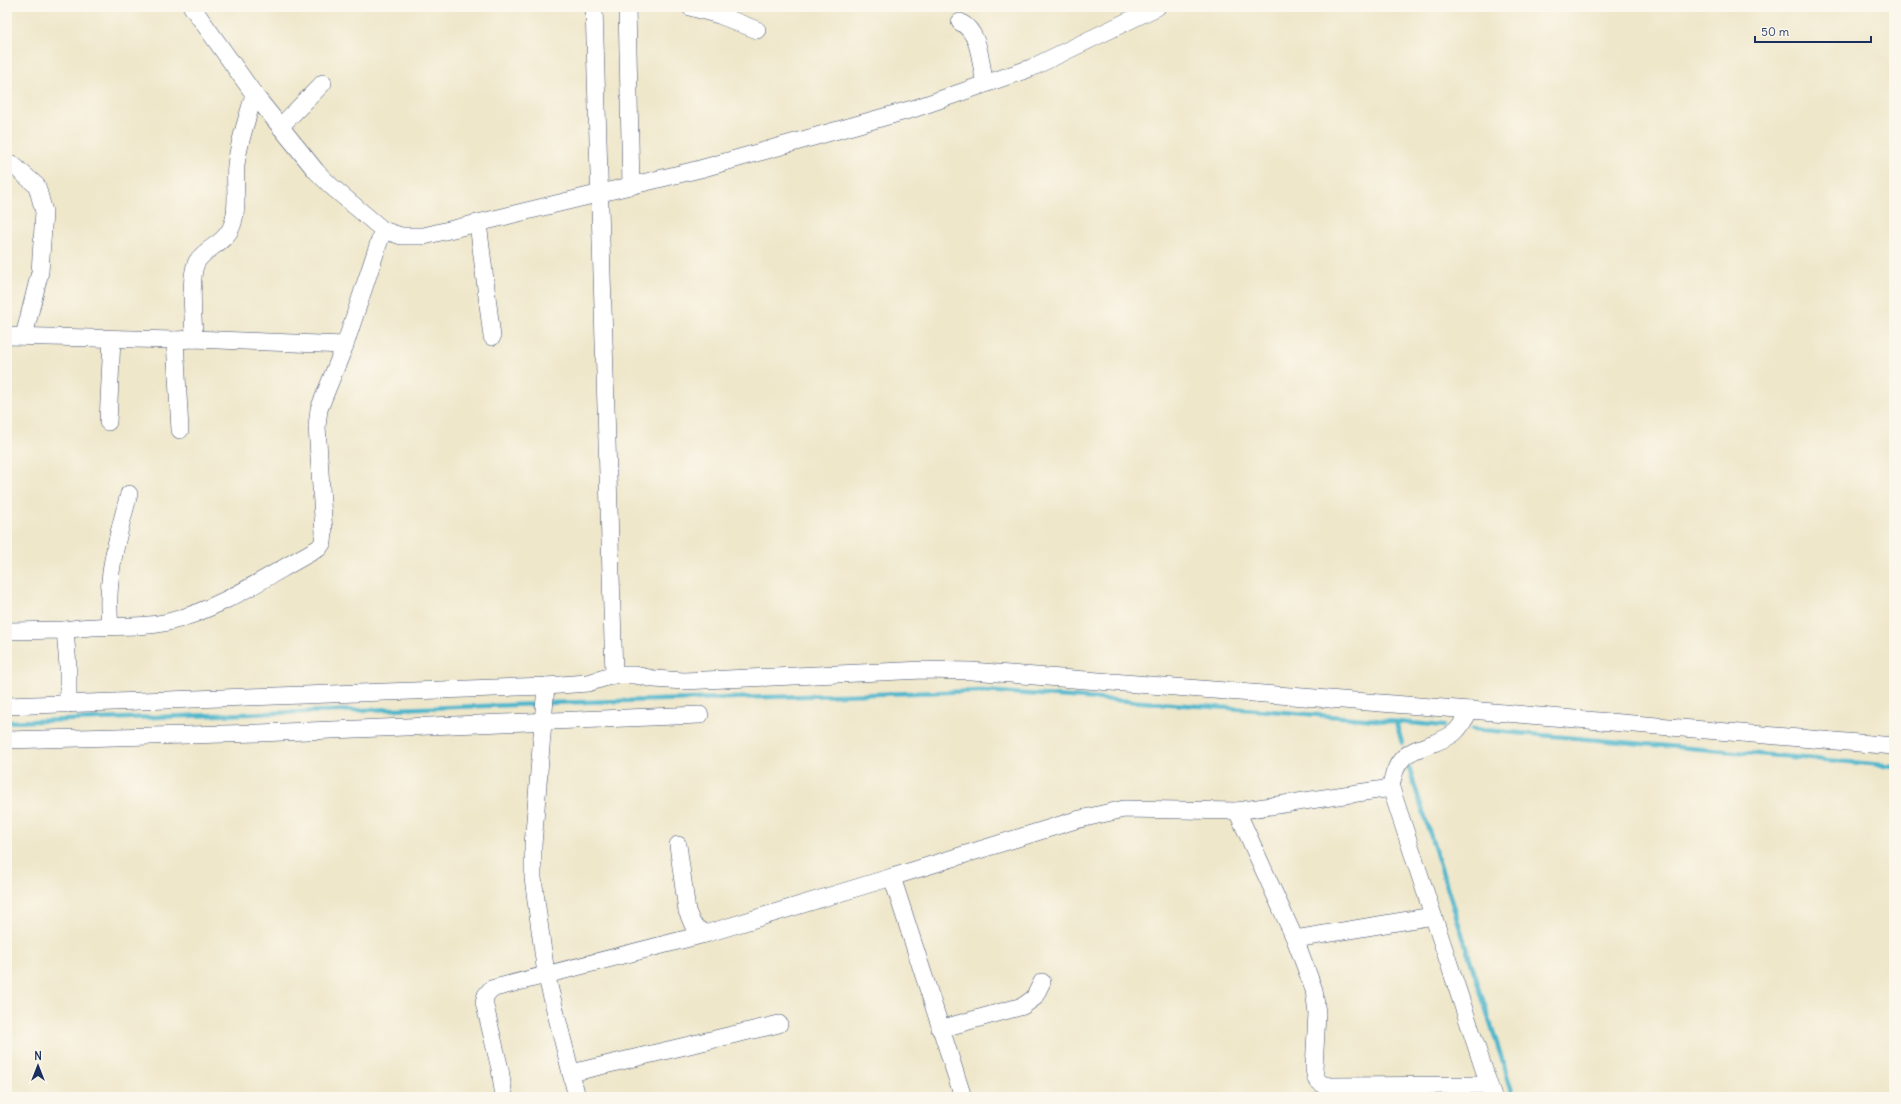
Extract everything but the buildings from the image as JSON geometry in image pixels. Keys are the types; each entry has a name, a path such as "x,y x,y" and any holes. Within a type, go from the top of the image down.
{"street":[{"path":"192,7 254,94 280,127 331,186 383,230 401,236 424,236 629,187 700,169 916,108 1038,65 1157,7"},
{"path":"594,7 604,192 614,675"},
{"path":"627,7 629,187"},
{"path":"690,7 719,11 757,30"},
{"path":"960,22 972,30 985,84"},
{"path":"280,127 323,83"},
{"path":"194,339 195,319 192,297 193,278 197,261 224,239 233,224 236,205 236,165 254,94"},
{"path":"7,163 12,164 37,186 44,212 40,272 24,336"},
{"path":"478,223 492,337"},
{"path":"7,631 65,630 79,627 151,625 169,622 215,605 319,548 323,542 324,533 317,426 319,409 344,345 383,230"},
{"path":"7,336 112,339 194,339 344,345"},
{"path":"108,422 112,339"},
{"path":"175,340 180,430"},
{"path":"110,626 108,591 114,548 129,494"},
{"path":"65,630 68,666 68,704"},
{"path":"7,706 546,686 588,682 614,675 635,675 654,679 684,681 923,670 971,671 1470,710 1894,746"},
{"path":"546,686 533,845 533,878 546,974 577,1097"},
{"path":"1237,811 1295,939 1316,1000 1317,1013 1314,1069 1316,1079 1323,1085 1354,1091 1491,1091 1391,788 1393,776 1404,756 1413,750 1455,732 1470,710"},
{"path":"7,740 259,733 544,720 700,715"},
{"path":"504,1097 500,1069 484,1002 486,995 491,989 705,934 1076,820 1124,809 1237,811 1391,788"},
{"path":"678,845 687,911 693,925 705,934"},
{"path":"892,877 963,1097"},
{"path":"1295,939 1433,916"},
{"path":"940,1029 1023,1006 1034,998 1042,982"},
{"path":"571,1073 778,1024"}],"waterway":[{"path":"548,703 983,691 1272,711 1444,726"},
{"path":"7,722 541,704"},
{"path":"1396,722 1402,743"},
{"path":"1473,729 1894,766"},
{"path":"1409,768 1514,1097"}]}
